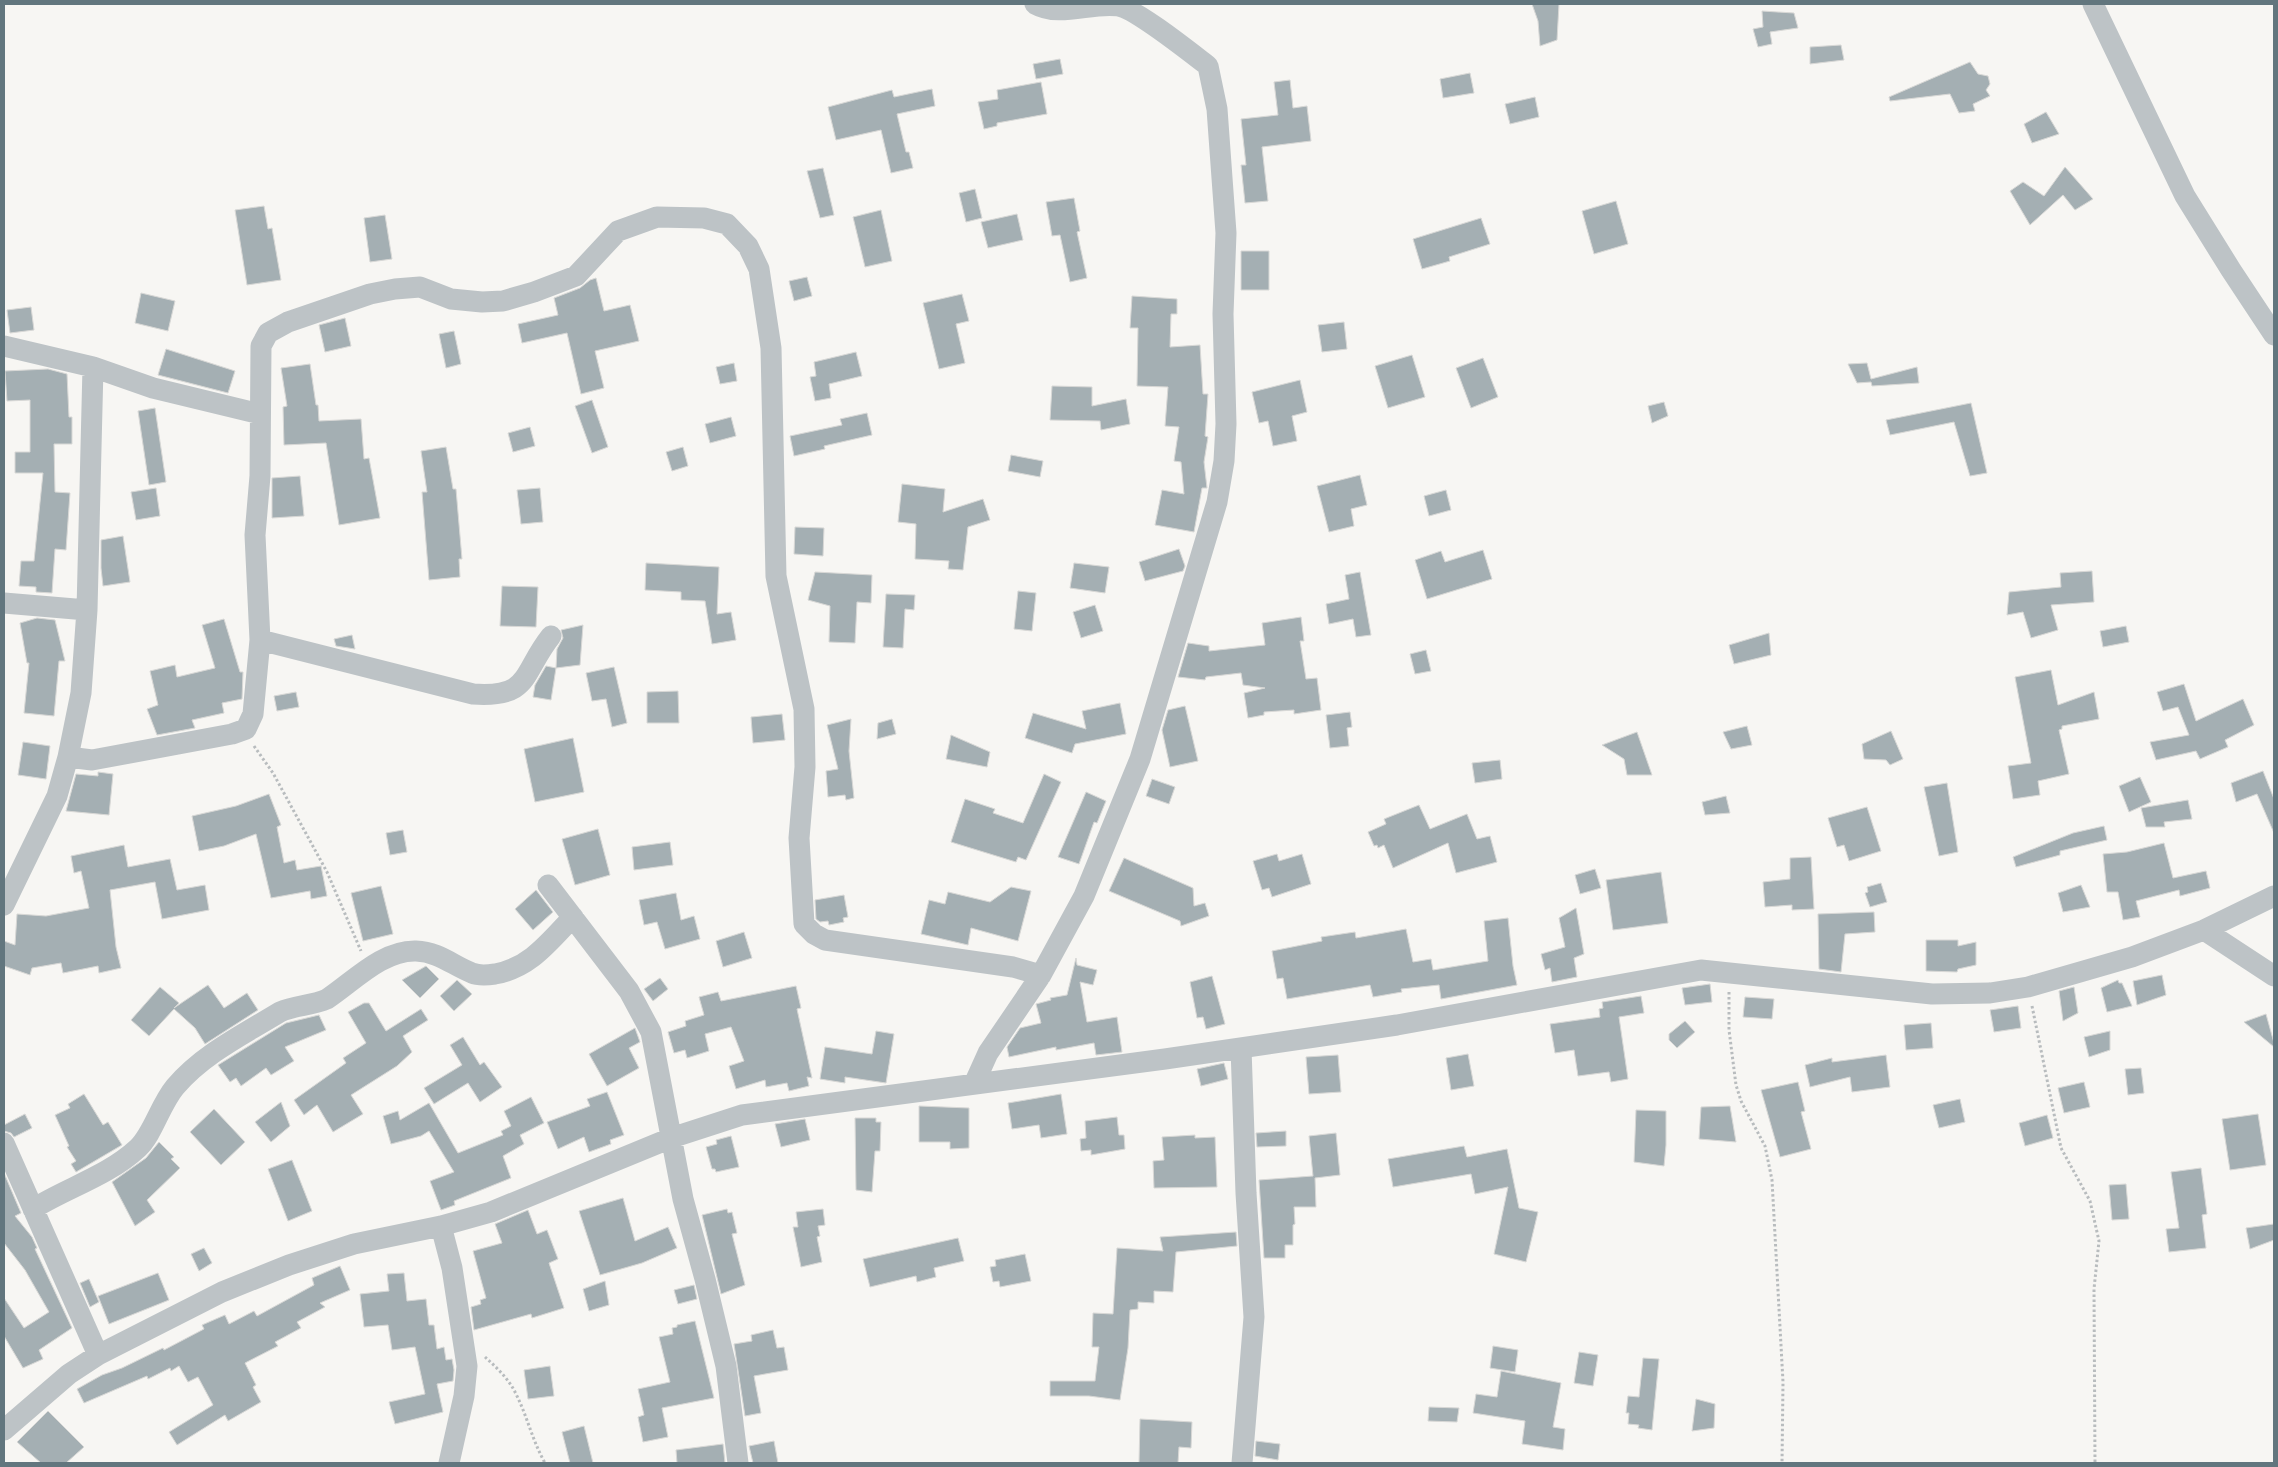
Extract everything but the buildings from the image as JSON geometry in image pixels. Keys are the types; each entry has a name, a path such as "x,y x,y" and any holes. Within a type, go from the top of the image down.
{"street":[{"path":"974,1084 988,1052 1040,975 1084,896 1140,759 1217,502 1224,461 1226,424 1223,314 1226,233 1217,109 1208,66 1166,34 1121,6 1052,10 1035,4"},
{"path":"2093,4 2185,196 2274,334"},
{"path":"68,757 92,760 208,740 246,729 254,714 260,640 255,535 260,476 261,346 268,333 288,322 370,294 416,286 458,300 482,302 510,299 576,276 618,231 657,217 704,218 727,224 748,246 759,269 770,348 776,576 804,709 804,768 799,838 804,924 825,940 1013,967 1040,975"},
{"path":"4,346 93,367 153,388 260,414"},
{"path":"4,905 57,796 68,757 80,692 87,610 93,367"},
{"path":"4,603 87,610"},
{"path":"260,640 473,694 489,696 510,692 519,687 551,636"},
{"path":"548,885 624,985 647,1023 683,1200 706,1279 726,1366 738,1463"},
{"path":"4,1430 69,1374 98,1355 222,1292 289,1265 354,1244 441,1226 491,1212 671,1138 742,1115 1241,1048 1397,1025 1700,970 1932,994 1990,993 2028,987 2132,957 2204,930 2274,896"},
{"path":"32,1209 122,1161 139,1147 165,1100 198,1063 280,1012 292,1006 316,1004 326,1000 384,958 416,951 440,955 474,974 488,975 508,972 526,964 573,917"},
{"path":"2204,930 2274,976"},
{"path":"1241,1048 1246,1193 1254,1317 1242,1463"},
{"path":"4,1143 98,1355"},
{"path":"441,1226 452,1268 467,1366 466,1382 449,1463"}],"path":[{"path":"241,731 273,773 328,872 369,969"},
{"path":"1729,972 1729,1030 1736,1085 1741,1101 1765,1146 1772,1180 1783,1382 1782,1463"},
{"path":"2028,987 2061,1148 2090,1201 2100,1241 2094,1289 2095,1463"},
{"path":"464,1340 485,1357 508,1380 515,1390 531,1434 545,1463"}]}
